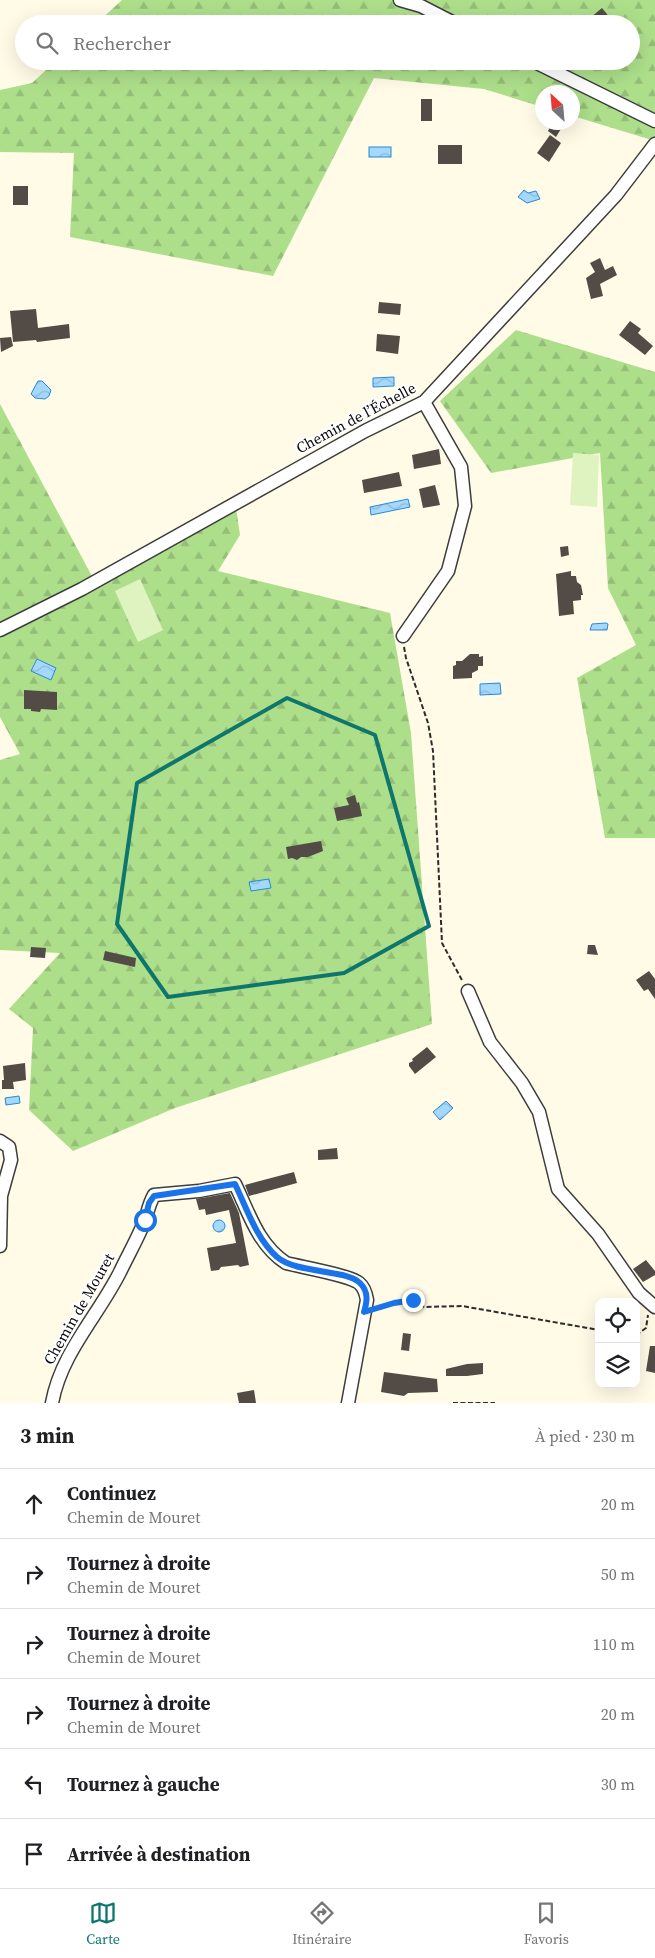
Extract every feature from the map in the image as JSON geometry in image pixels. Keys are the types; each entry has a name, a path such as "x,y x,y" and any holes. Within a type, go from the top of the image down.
{"street":[{"path":"400,0 421,6 438,15"},
{"path":"551,70 655,122"},
{"name":"Chemin de l’Échelle","path":"0,630 82,588 365,431 424,402 616,195 655,144"},
{"path":"403,636 448,571 465,506 461,467 424,402"},
{"path":"468,991 490,1042 522,1083 540,1112 558,1189 598,1234 639,1293 652,1304"},
{"path":"0,1141 9,1147 11,1160 1,1196 0,1246"},
{"name":"Chemin de Mouret","path":"52,1403 55,1385 66,1360 108,1294 145,1220 149,1203 154,1196 235,1184 264,1244 278,1258 286,1263 344,1276 357,1281 366,1292 367,1300 348,1403"}],"path":[{"path":"403,636 406,658 428,723 433,751 442,943 468,991"},
{"path":"364,1312 394,1303 413,1300 424,1307 462,1306 494,1310 550,1323 595,1329"},
{"path":"640,1332 646,1328 652,1304"},
{"path":"453,1403 494,1403"}],"highlighted area":[{"path":"287,698 375,735 429,926 344,973 168,997 117,924 137,783"}],"green space":[{"path":"122,0 655,0 655,141 580,118 580,85 535,85 535,105 484,89 374,78 273,276 70,237 74,153 0,152 0,90 32,83 46,70 640,70 640,15 106,15"},
{"path":"516,330 655,372 655,838 605,838 577,678 636,645 608,588 600,453 491,473 440,401"},
{"path":"0,404 94,580 235,501 240,535 218,571 390,613 411,733 432,1024 175,1108 73,1151 29,1110 33,1028 9,1009 60,953 0,950 0,760 20,754 0,717"},
{"path":"573,453 599,455 597,507 570,505"},
{"path":"140,579 163,630 138,642 115,591"}],"water":[{"path":"369,147 391,147 391,157 369,157"},
{"path":"524,190 528,193 536,191 540,199 527,203 518,197"},
{"path":"394,377 394,386 373,387 373,378"},
{"path":"38,381 42,381 51,390 49,396 45,399 35,398 31,394"},
{"path":"408,499 410,507 371,515 370,507"},
{"path":"592,624 608,624 607,630 590,630"},
{"path":"37,659 56,668 51,680 31,671"},
{"path":"500,683 501,694 480,695 480,684"},
{"path":"269,879 271,888 251,891 249,882"},
{"path":"19,1096 20,1103 6,1105 5,1098"},
{"path":"446,1101 453,1108 440,1120 433,1112"},
{"path":"217,1220 221,1220 225,1226 221,1232 217,1232 213,1228 213,1224"}],"building":[{"path":"602,8 608,15 594,15"},
{"path":"421,99 432,99 432,121 421,121"},
{"path":"549,130 560,130 556,137"},
{"path":"550,135 561,143 549,162 537,153"},
{"path":"438,145 462,145 462,164 438,164"},
{"path":"13,186 28,186 28,205 13,205"},
{"path":"600,258 605,270 613,266 617,275 600,284 603,296 591,299 586,278 595,272 590,263"},
{"path":"379,302 401,304 400,315 378,313"},
{"path":"36,309 38,328 69,324 70,338 37,342 36,340 13,342 10,311"},
{"path":"630,321 641,329 638,333 653,346 645,355 619,335"},
{"path":"377,334 400,336 398,354 376,351"},
{"path":"11,337 13,346 1,352 0,338"},
{"path":"439,449 441,464 414,469 412,455"},
{"path":"399,472 402,486 364,493 362,480"},
{"path":"435,485 440,505 423,508 419,489"},
{"path":"568,546 569,555 561,557 560,547"},
{"path":"571,571 571,576 576,576 577,582 581,585 583,595 581,595 581,600 573,601 574,614 559,616 556,574"},
{"path":"470,654 479,654 479,657 483,656 483,666 478,666 478,670 472,673 472,678 453,679 453,666 456,665 456,661 462,661"},
{"path":"24,690 57,692 57,710 41,709 40,712 24,709"},
{"path":"355,795 357,803 359,802 362,816 337,821 334,808 349,805 346,798"},
{"path":"321,841 323,851 308,857 301,857 297,860 288,859 286,847"},
{"path":"588,945 595,945 598,955 587,954"},
{"path":"31,947 46,948 45,958 30,957"},
{"path":"105,951 136,958 135,967 103,960"},
{"path":"649,971 655,979 655,999 648,989 644,991 636,980"},
{"path":"427,1047 436,1057 415,1074 409,1063"},
{"path":"25,1063 26,1080 13,1082 14,1089 2,1089 2,1080 4,1080 3,1066"},
{"path":"337,1148 338,1159 318,1160 318,1150"},
{"path":"294,1172 297,1183 249,1196 245,1185"},
{"path":"230,1193 239,1213 249,1265 221,1267 219,1270 211,1271 207,1248 236,1243 229,1210 206,1215 205,1209 199,1210 196,1199"},
{"path":"646,1260 655,1271 655,1275 643,1282 633,1269"},
{"path":"403,1333 411,1334 409,1351 401,1350"},
{"path":"650,1346 655,1346 655,1373 646,1371"},
{"path":"483,1363 483,1374 446,1376 446,1369 467,1364"},
{"path":"384,1372 437,1379 438,1392 408,1393 404,1396 381,1392"},
{"path":"254,1390 256,1403 239,1403 237,1393"}],"route":[{"path":"145,1220 149,1203 154,1196 235,1184 264,1244 278,1258 286,1263 344,1276 357,1281 366,1292 367,1300 364,1312 394,1303 413,1300"}]}
